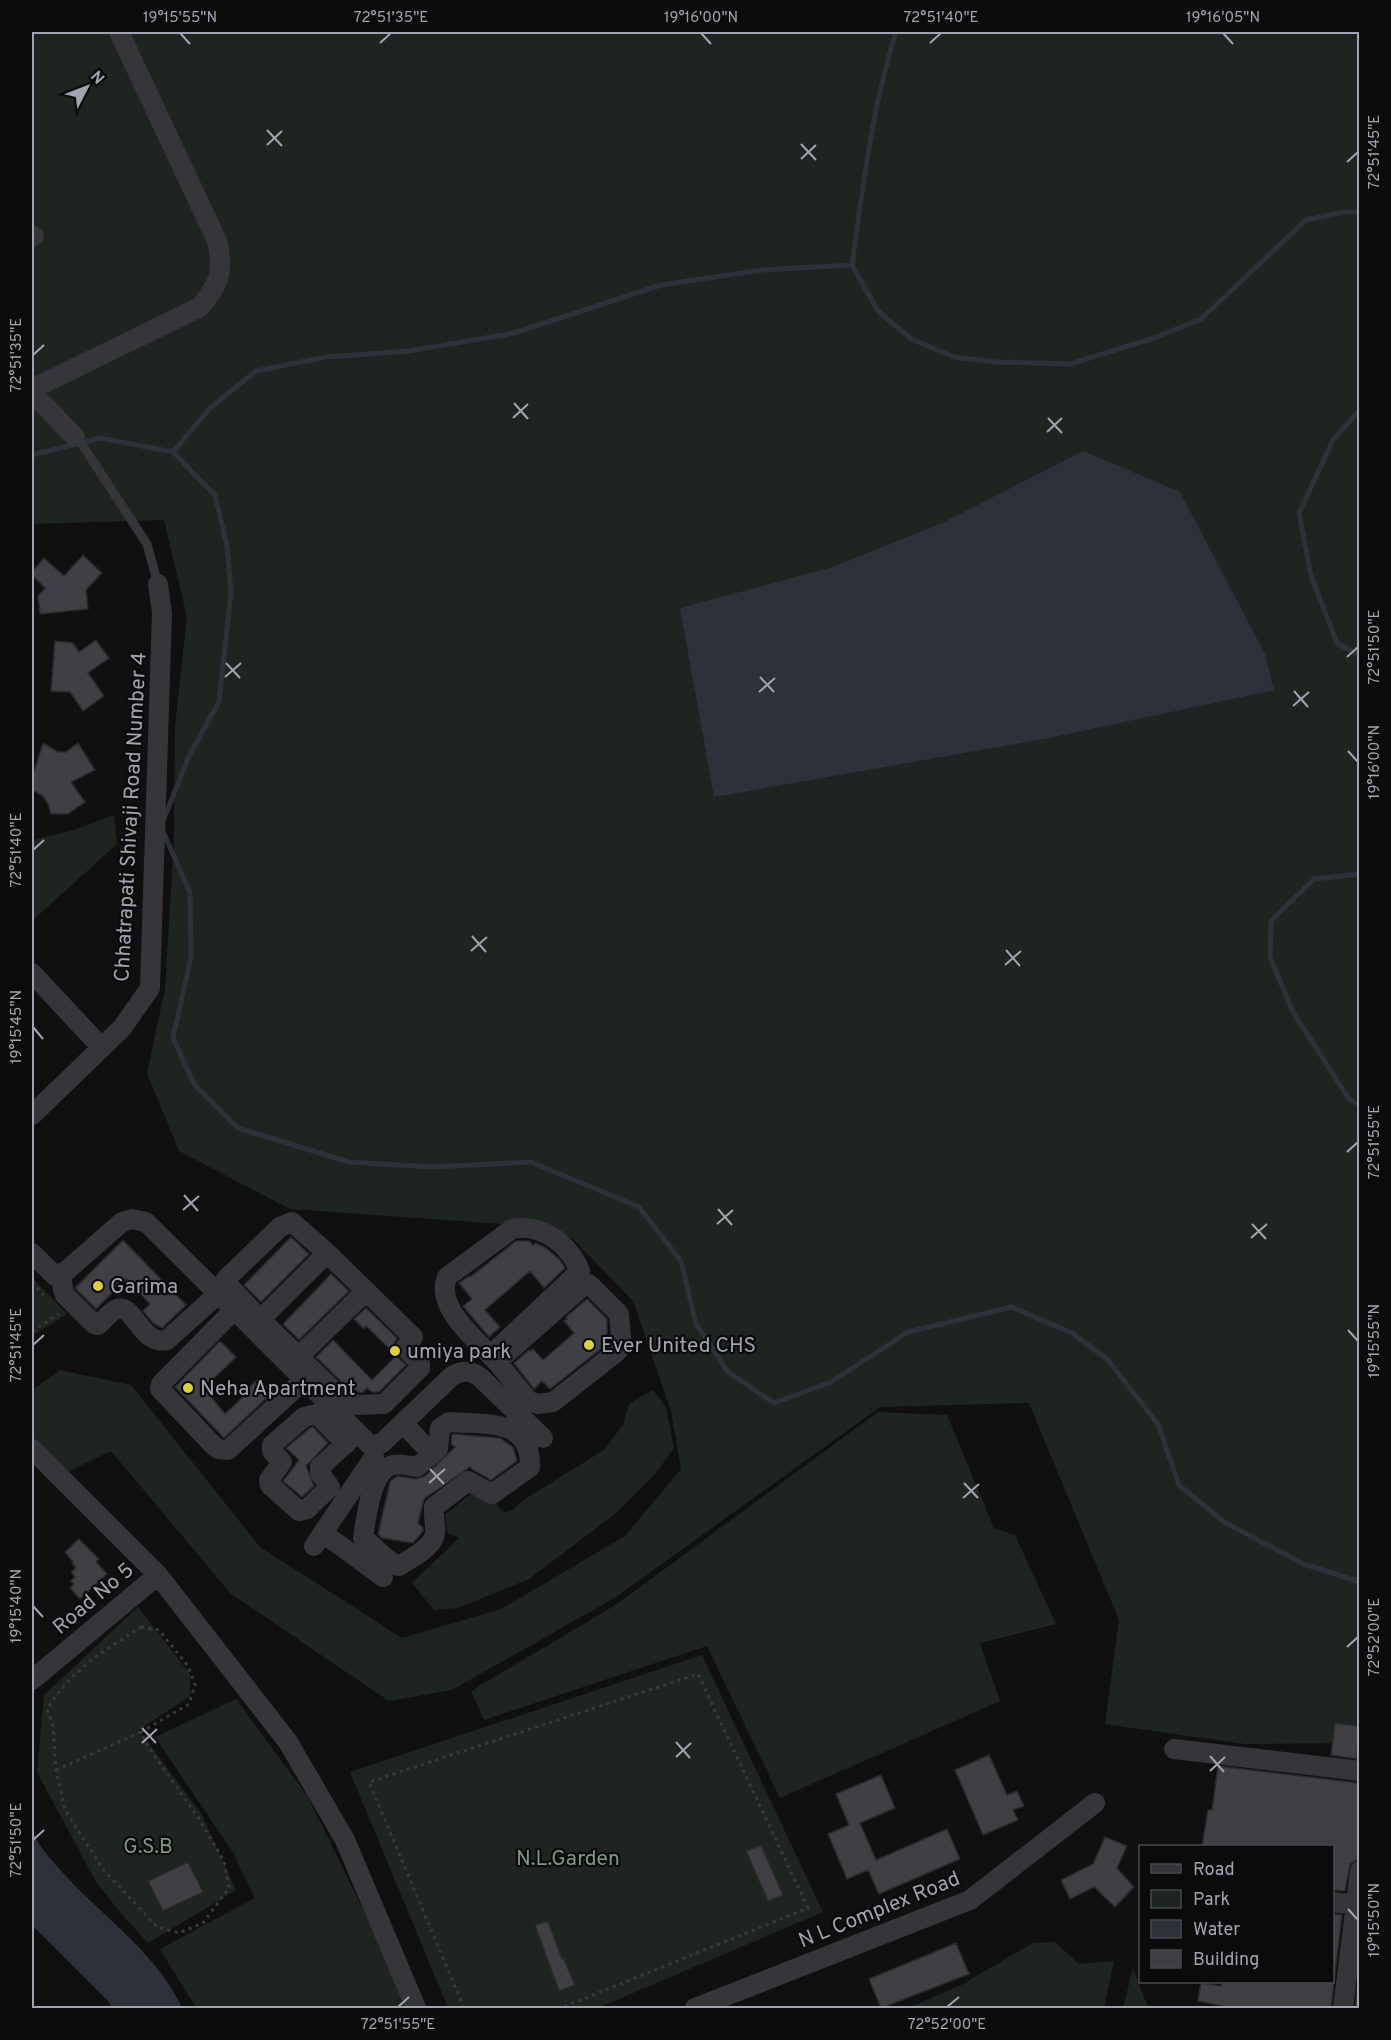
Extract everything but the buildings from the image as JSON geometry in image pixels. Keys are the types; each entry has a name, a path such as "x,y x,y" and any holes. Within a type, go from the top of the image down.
{"street":[{"path":"80,443 32,391 200,307 216,287 221,266 218,243 119,32"},
{"name":"Chhatrapati Shivaji Road Number 4","path":"32,1115 122,1028 150,988 162,613 158,584"},
{"path":"32,973 102,1048"},
{"path":"32,1253 55,1276 122,1222 132,1219 146,1222 234,1310 256,1324"},
{"path":"292,1222 327,1253 412,1337 405,1348 420,1365 384,1404 358,1405 343,1400 294,1361 256,1324 226,1279 286,1223 292,1222"},
{"path":"477,1375 494,1359 580,1271 565,1247 547,1233 519,1227 512,1229 447,1277 445,1284 452,1313 494,1359 529,1401 538,1404 553,1402 618,1351 621,1338 619,1314 589,1284 584,1285 494,1359"},
{"path":"256,1324 327,1253"},
{"path":"61,1273 65,1294 94,1324 98,1325 116,1309 121,1308 129,1313 151,1338 159,1342 167,1340 218,1294"},
{"path":"294,1361 366,1291"},
{"path":"234,1310 161,1384 160,1389 213,1444 218,1449 228,1450 304,1380"},
{"path":"294,1361 304,1380 365,1451 369,1501 363,1538 377,1547 390,1563 399,1566 432,1542 435,1533 434,1508 468,1481 492,1494 530,1467 528,1453 521,1435 508,1427 449,1422 440,1428 438,1449 417,1467 391,1465 365,1451 317,1414 304,1417 272,1445 272,1451 282,1461 269,1480 270,1485 298,1511 307,1509 330,1487 320,1473 320,1467 365,1451 382,1443 452,1376 462,1371 474,1372 543,1438"},
{"path":"403,1423 432,1454"},
{"path":"32,1449 158,1575 288,1742 345,1840 416,2008"},
{"path":"365,1451 318,1539 383,1577"},
{"name":"Road No 5","path":"32,1680 158,1575"},
{"path":"1174,1749 1359,1772"},
{"name":"N L Complex Road","path":"695,2008 970,1900 1095,1803"},
{"path":"1343,2008 1358,1905 1359,1871"},
{"path":"1334,1902 1358,1905"}],"lane":[{"path":"80,443 147,544 158,584"}],"path":[{"path":"32,1282 49,1301"},
{"path":"32,1331 60,1313 54,1307"},
{"path":"56,1770 141,1732 189,1704 195,1685 188,1666 159,1630 141,1627 96,1655 60,1689 47,1709 53,1726 56,1770 65,1810 81,1836 103,1869 157,1927 179,1933 203,1923 229,1888 224,1861 200,1819 147,1745 141,1732"},
{"path":"464,2008 369,1782 698,1674 808,1908 561,2008"}],"green space":[{"path":"32,32 1359,32 1359,1743 1245,1744 1105,1724 1119,1620 1029,1403 880,1407 616,1597 452,1690 389,1701 231,1594 111,1451 67,1472 32,1437 32,1390 60,1370 131,1385 260,1547 402,1638 501,1609 625,1536 681,1469 671,1411 633,1301 572,1238 518,1225 290,1209 179,1151 147,1073 165,989 174,839 175,727 187,617 164,520 32,524"},
{"path":"114,815 117,844 32,921 32,840 74,830"},
{"path":"32,1277 67,1314 32,1336"},
{"path":"653,1390 666,1407 674,1448 655,1474 615,1514 529,1579 458,1608 434,1610 412,1583 459,1538 448,1533 445,1515 482,1485 499,1508 505,1512 512,1510 525,1499 604,1450 623,1425 629,1404"},
{"path":"878,1412 947,1415 994,1528 1015,1535 1056,1624 980,1643 1000,1701 780,1798 707,1646 484,1720 471,1691 617,1604"},
{"name":"G.S.B","path":"138,1607 190,1674 190,1696 139,1730 202,1815 236,1890 148,1943 96,1882 37,1772 44,1695"},
{"name":"N.L.Garden","path":"702,1655 823,1912 598,2008 448,2008 350,1772"},
{"path":"236,1699 308,1797 384,1952 405,2008 196,2008 160,1949 255,1898 232,1851 155,1737"},
{"path":"1055,1942 1079,1964 1114,1961 1104,2008 908,2008 961,1985 1033,1943"},
{"path":"1133,1968 1148,2008 1123,2008"}],"water":[{"path":"1083,451 1180,492 1265,654 1274,690 1049,738 714,797 680,608 833,567 942,523"},
{"path":"32,1830 42,1848 64,1874 129,1937 159,1970 182,2008 112,2008 109,2002 32,1925"}],"waterway":[{"path":"32,455 100,438 173,452 210,408 256,371 326,357 409,351 514,333 661,285 762,270 852,265 874,118 896,32"},
{"path":"852,265 878,311 911,339 954,357 996,362 1070,364 1154,338 1201,319 1306,220 1344,212 1360,212"},
{"path":"1360,410 1333,440 1299,513 1311,576 1337,643 1360,656"},
{"path":"163,821 189,756 219,702 231,592 227,546 215,495 173,452"},
{"path":"162,829 190,893 191,957 173,1038 194,1084 238,1128 349,1162 433,1167 531,1162 639,1207 681,1261 696,1324 728,1372 774,1403 831,1382 908,1332 1012,1307 1072,1333 1107,1359 1158,1424 1179,1485 1224,1522 1304,1564 1360,1582"},
{"path":"1360,874 1314,879 1271,921 1270,957 1293,1012 1349,1099 1360,1106"}],"place":[{"name":"Garima","path":"98,1286"},
{"name":"Ever United CHS","path":"589,1345"},
{"name":"umiya park","path":"395,1351"},
{"name":"Neha Apartment","path":"188,1388"}]}
